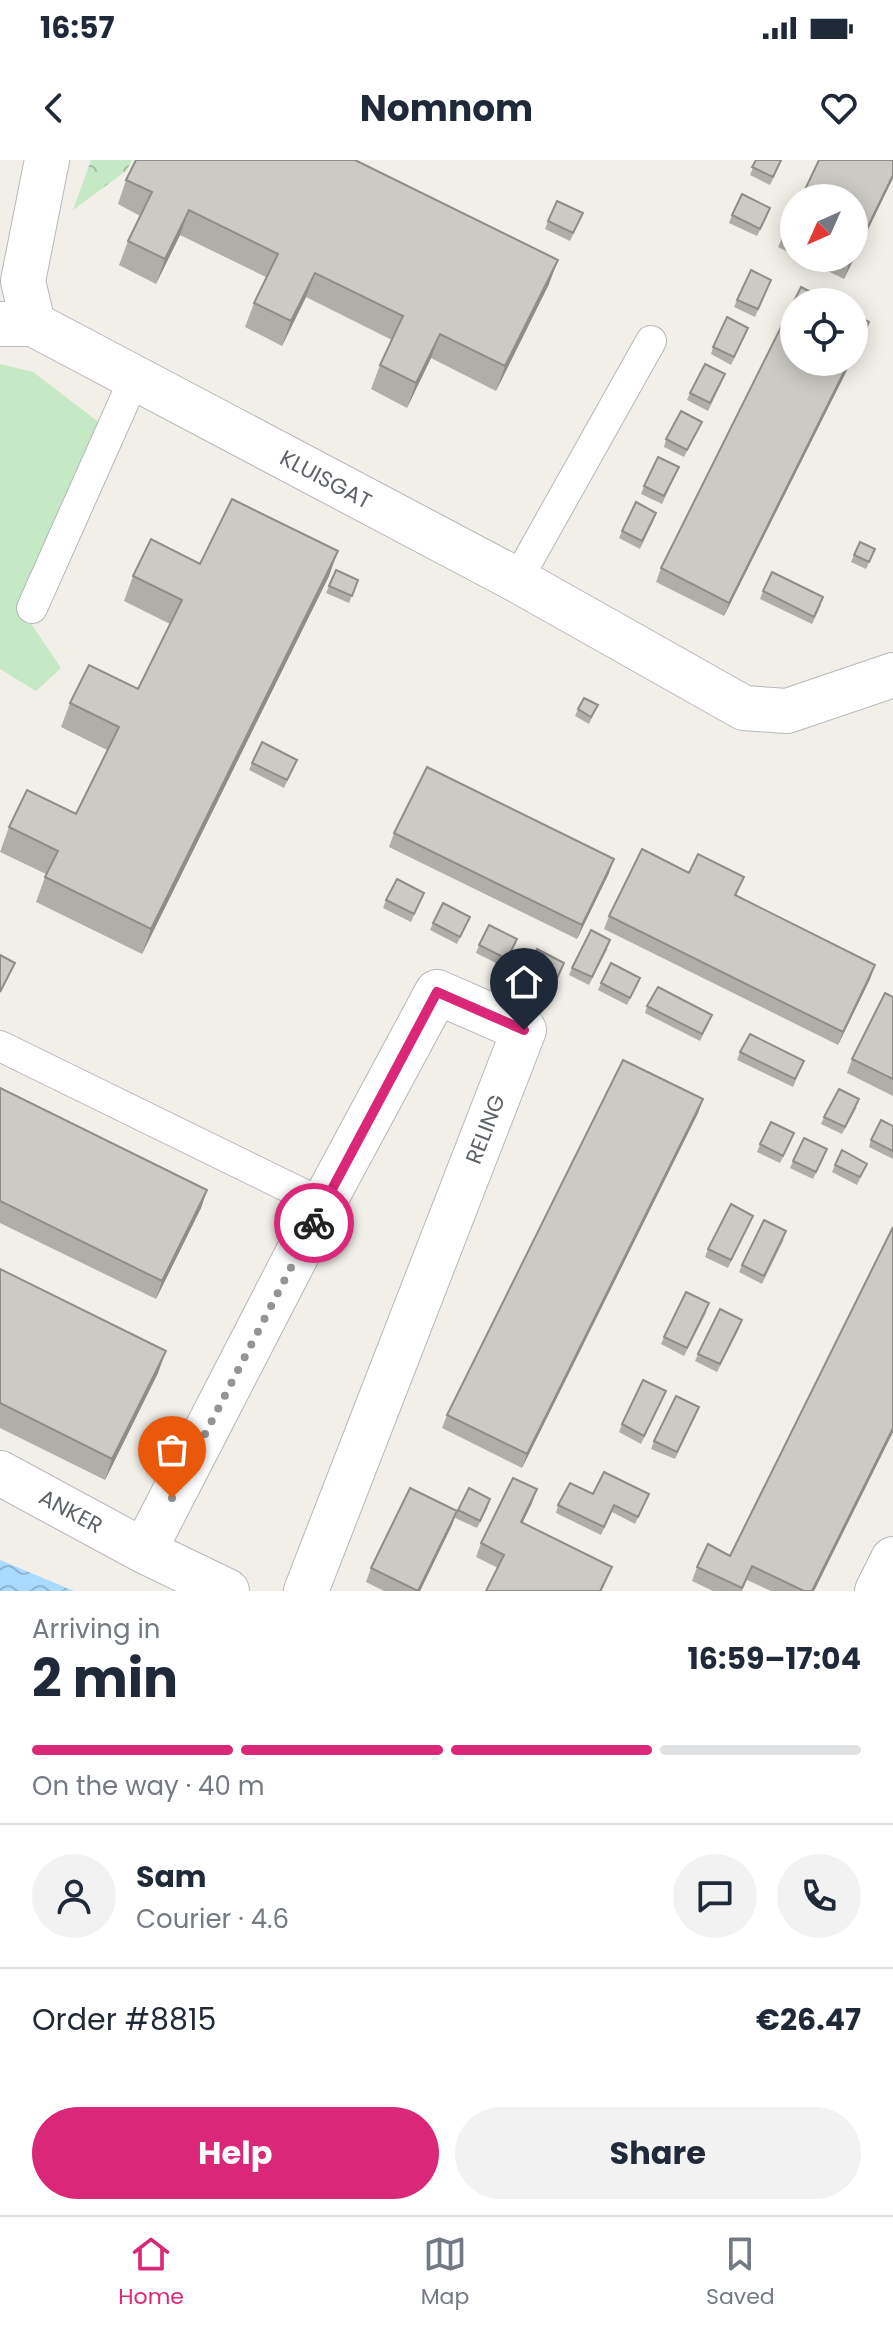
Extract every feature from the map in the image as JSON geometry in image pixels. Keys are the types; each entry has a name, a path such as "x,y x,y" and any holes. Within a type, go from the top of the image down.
{"street":[{"name":"KLUISGAT","path":"47,160 16,324 135,377 517,580 744,708 787,711 893,675"},
{"name":"RELING","path":"144,1551 323,1204 437,992 524,1030 306,1591"},
{"name":"ANKER","path":"0,1473 144,1551 227,1591"},
{"path":"877,1591 893,1559"}],"lane":[{"path":"517,580 651,341"},
{"path":"32,608 135,377"},
{"path":"0,1046 323,1204"}],"green space":[{"path":"91,160 132,160 127,170 73,210"},
{"path":"0,364 33,372 101,424 19,606 61,668 36,691 0,669"}],"water":[{"path":"0,1560 74,1591 0,1591"}],"building":[{"path":"136,160 355,160 558,260 505,366 440,334 416,383 380,365 403,316 315,273 291,321 254,303 278,254 189,210 165,259 128,241 152,192 126,180"},
{"path":"756,160 781,160 773,177 752,167"},
{"path":"819,160 893,160 893,175 868,226 868,184 808,184"},
{"path":"742,194 770,208 760,229 732,215"},
{"path":"557,201 583,213 573,233 548,221"},
{"path":"751,270 771,280 758,309 737,300"},
{"path":"727,317 748,328 734,357 713,347"},
{"path":"780,329 780,376 842,376 729,603 661,568"},
{"path":"705,364 725,374 710,403 690,393"},
{"path":"681,411 702,422 687,450 666,439"},
{"path":"658,457 679,467 664,496 644,486"},
{"path":"232,499 338,551 151,929 45,877 58,851 9,827 27,790 76,814 119,727 70,703 89,665 138,689 182,600 133,576 151,539 200,564"},
{"path":"636,502 656,513 642,541 622,531"},
{"path":"860,542 875,549 869,562 854,555"},
{"path":"336,570 358,580 352,596 329,586"},
{"path":"772,572 823,597 814,617 763,591"},
{"path":"584,698 598,705 591,717 578,709"},
{"path":"262,742 297,760 287,780 252,763"},
{"path":"427,767 614,859 582,925 394,833"},
{"path":"642,849 689,873 698,854 744,877 735,895 875,965 843,1032 609,916"},
{"path":"397,879 424,893 414,914 386,900"},
{"path":"443,903 470,917 460,937 433,923"},
{"path":"489,925 517,939 507,959 479,945"},
{"path":"591,930 610,940 592,977 572,968"},
{"path":"537,949 564,963 555,983 526,969"},
{"path":"0,955 15,963 0,992"},
{"path":"611,963 640,978 630,998 601,983"},
{"path":"658,987 712,1015 702,1034 647,1006"},
{"path":"885,993 893,997 893,1079 852,1059"},
{"path":"750,1034 804,1061 795,1079 740,1052"},
{"path":"623,1060 703,1099 527,1454 447,1415"},
{"path":"0,1088 207,1190 162,1281 0,1201"},
{"path":"839,1089 859,1099 845,1127 824,1117"},
{"path":"881,1120 893,1126 893,1151 871,1140"},
{"path":"771,1122 794,1133 783,1156 760,1144"},
{"path":"804,1138 827,1149 816,1172 793,1161"},
{"path":"842,1150 867,1164 860,1177 835,1165"},
{"path":"731,1204 753,1216 731,1260 708,1249"},
{"path":"764,1220 786,1231 764,1276 742,1265"},
{"path":"893,1227 893,1428 812,1591 804,1591 752,1566 742,1588 697,1567 708,1544 730,1556"},
{"path":"0,1269 166,1351 112,1459 0,1403"},
{"path":"686,1292 709,1303 687,1348 664,1337"},
{"path":"720,1309 742,1320 720,1364 698,1354"},
{"path":"643,1380 666,1391 644,1436 622,1424"},
{"path":"676,1396 699,1407 677,1452 654,1441"},
{"path":"604,1472 649,1494 638,1517 614,1505 604,1527 558,1505 570,1483 593,1494"},
{"path":"513,1478 537,1489 521,1522 612,1567 600,1591 486,1591 504,1555 481,1543"},
{"path":"410,1488 457,1511 418,1591 371,1568"},
{"path":"469,1488 490,1499 480,1521 458,1510"}],"way so far":[{"path":"172,1498 314,1223"}],"route":[{"path":"314,1223 437,992 524,1030"}]}
